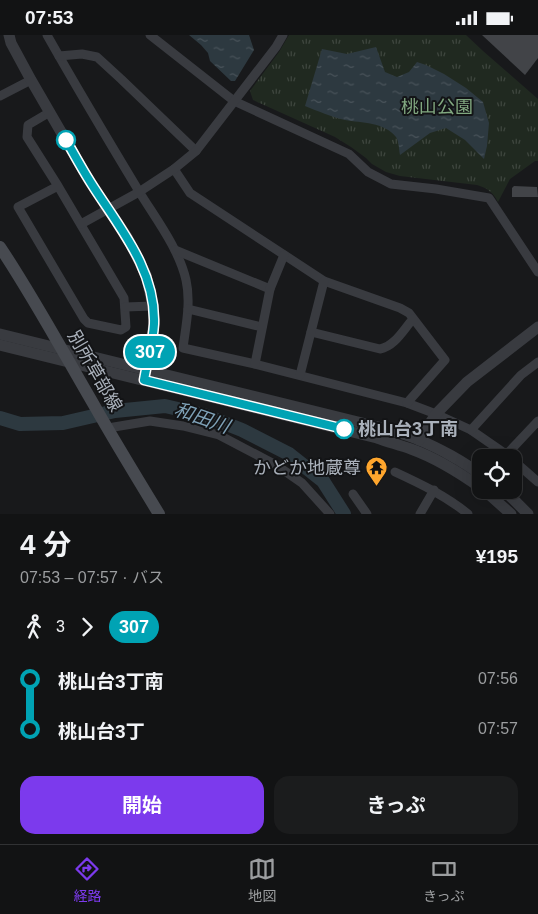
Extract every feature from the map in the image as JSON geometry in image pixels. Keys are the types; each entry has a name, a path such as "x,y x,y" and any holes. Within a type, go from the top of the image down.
{"main road":[{"name":"別所草部線","path":"0,247 22,281 159,514"}],"street":[{"path":"9,35 11,43 31,80 90,182 127,237 146,275 153,306 154,324 145,375"},
{"path":"47,35 175,250 185,278 188,294 183,347 408,403 471,430 498,449"},
{"path":"150,35 234,101 349,154 368,172 391,184 489,198 538,272"},
{"path":"81,224 139,192 174,169 196,151 276,47 283,35"},
{"path":"59,56 82,54 97,57 196,151"},
{"path":"0,96 31,80"},
{"path":"50,112 28,125 28,137 58,186 81,224 124,298 126,327 121,330 88,323 84,319 18,207 58,186"},
{"path":"174,169 190,193 324,281 400,308 409,313 445,359 408,403"},
{"path":"175,250 270,289"},
{"path":"255,364 270,289 284,255"},
{"path":"300,375 324,281"},
{"path":"125,307 153,306"},
{"path":"188,309 262,327"},
{"path":"311,332 380,349 393,343 413,319"},
{"path":"416,445 436,414 467,381 538,327"},
{"path":"0,334 62,349 145,375 377,438 436,448 472,470"},
{"path":"0,345 70,362 145,375"},
{"path":"471,430 521,375 538,363"},
{"path":"107,426 150,421 183,426 219,435 276,465 302,483 329,514"},
{"path":"516,449 538,421"},
{"path":"416,445 432,458 472,482"},
{"path":"522,468 538,482"},
{"path":"395,472 434,491 468,514"},
{"path":"420,514 434,491"},
{"path":"353,494 367,514"},
{"path":"494,499 512,514"},
{"path":"513,499 528,514"}],"green space":[{"name":"桃山公園","path":"289,35 466,35 538,99 538,161 535,161 510,179 498,202 489,191 477,185 400,176 386,172 335,137 253,100 250,91 279,52"}],"water":[{"path":"189,35 249,35 254,50 235,81 231,81 210,61 208,53 201,45"},
{"path":"376,47 385,72 397,77 409,72 417,62 444,74 483,102 489,123 484,159 465,140 446,128 430,133 400,155 396,137 385,128 340,119 305,106 322,49 347,54"}],"building":[{"path":"482,35 538,35 538,58 525,75"},
{"path":"514,186 537,187 538,197 512,197 512,188"}],"waterway":[{"name":"和田川","path":"0,418 20,424 63,423 115,411 165,406 204,415 242,430 289,454 323,481 344,514"}],"bus line":[{"name":"307","path":"66,140 90,182 127,237 146,275 153,306 154,324 144,380 344,429"}],"place":[{"name":"桃山台3丁南","path":"344,429"},
{"name":"かどか地蔵尊","path":"377,487"}]}
